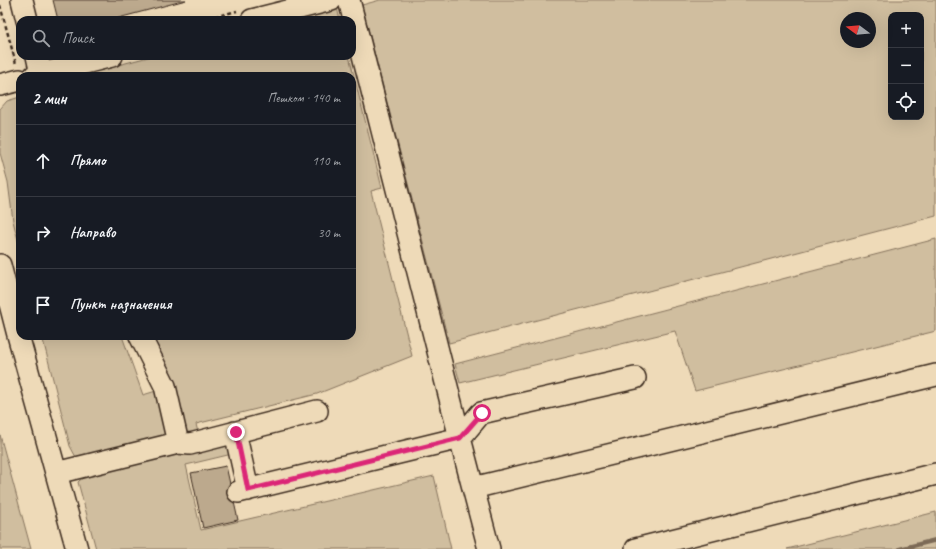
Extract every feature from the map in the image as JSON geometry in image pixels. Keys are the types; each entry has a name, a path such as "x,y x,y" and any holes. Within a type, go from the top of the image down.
{"street":[{"path":"22,0 26,16"},
{"path":"262,16 294,4 332,0"},
{"path":"349,0 353,16"},
{"path":"356,28 489,549"},
{"path":"38,69 89,60"},
{"path":"0,85 18,70"},
{"path":"0,265 5,304 56,473 77,549"},
{"path":"142,340 165,386 178,443"},
{"path":"473,488 936,375"},
{"path":"236,432 243,491 460,438 482,413 635,378"},
{"path":"56,473 178,443 190,444 317,411"},
{"path":"636,549 936,474"}],"path":[{"path":"0,4 18,70"}],"shaded area":[{"path":"380,0 936,0 936,216 449,343 362,5"},
{"path":"337,8 339,16 306,16"},
{"path":"137,60 350,60 353,72 92,72"},
{"path":"356,84 382,188 371,191 412,356 317,394 196,424 199,437 186,440 151,340 356,340"},
{"path":"16,98 16,233 8,182 0,153 0,109 7,101"},
{"path":"936,239 936,331 695,391 675,331 460,383 455,364"},
{"path":"43,340 123,340 143,395 156,391 168,437 78,461 70,446"},
{"path":"0,435 31,549 0,549"},
{"path":"228,440 232,454 186,465 201,530 434,476 451,549 96,549 78,482 88,473"},
{"path":"936,512 936,549 787,549"}],"building":[{"path":"53,0 186,0 126,16 57,16"},
{"path":"226,466 238,520 203,528 191,473"}],"waterway":[{"path":"900,549 936,540"}],"route":[{"path":"236,432 248,490 460,438 482,413"}]}
